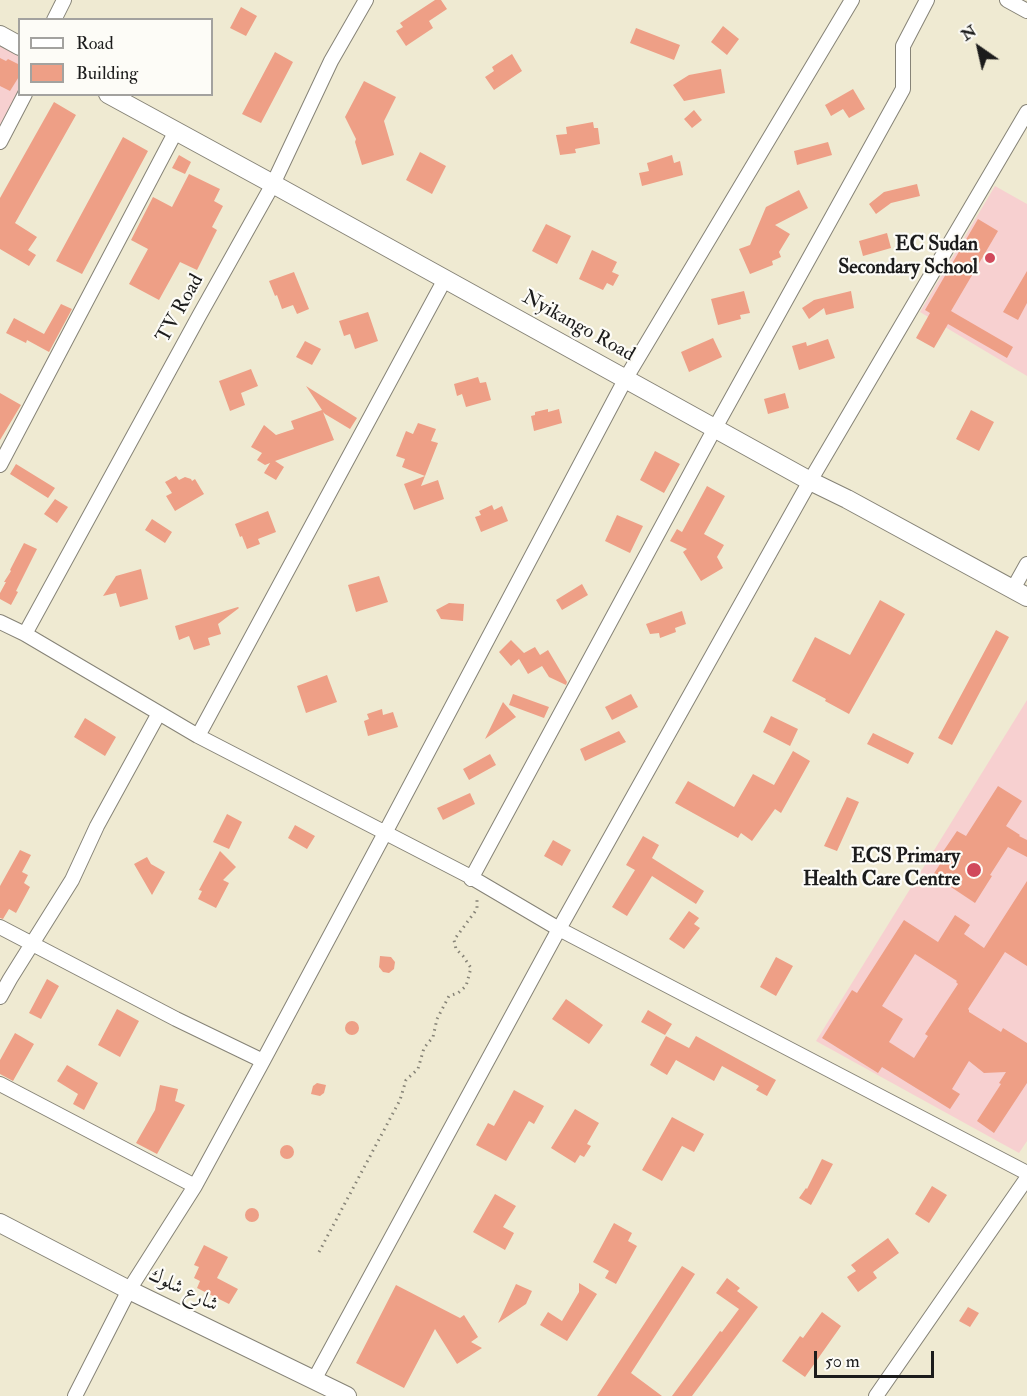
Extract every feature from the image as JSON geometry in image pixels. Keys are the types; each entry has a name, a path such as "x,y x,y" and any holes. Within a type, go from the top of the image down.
{"street":[{"path":"55,18 64,0"},
{"name":"TV Road","path":"25,634 273,184 332,61 366,0"},
{"path":"75,1396 129,1290 195,1186 626,378 852,0"},
{"path":"470,878 903,89 903,46 927,0"},
{"path":"1007,0 1027,11"},
{"path":"0,35 18,45"},
{"path":"0,142 24,96"},
{"name":"Nyikango Road","path":"112,96 810,481 1020,593"},
{"path":"314,1380 559,928 810,481 1027,112"},
{"path":"0,465 176,131"},
{"path":"198,736 445,279"},
{"path":"1020,593 1027,564"},
{"path":"0,622 25,634 198,736 1027,1173"},
{"path":"0,997 72,880 98,826 159,713"},
{"path":"0,927 262,1061"},
{"path":"0,1084 195,1186"},
{"path":"876,1396 1027,1178"},
{"name":"شارع شلوك","path":"0,1223 129,1290 347,1396"}],"path":[{"path":"319,1252 400,1100 406,1080 418,1069 424,1048 433,1036 437,1019 449,996 458,993 466,986 471,968 456,949 454,940 477,909 477,897 470,878"}],"shaded area":[{"path":"0,42 18,52 18,92 0,126"},
{"name":"EC Sudan Secondary School","path":"995,186 1027,204 1027,376 920,312"},
{"name":"ECS Primary Health Care Centre","path":"1027,700 1027,1141 1019,1153 816,1041"}],"building":[{"path":"435,0 441,0 447,9 429,21 433,28 406,46 396,31 403,27 400,23"},
{"path":"241,7 257,16 246,36 230,28"},
{"path":"723,26 739,39 727,55 711,42"},
{"path":"636,28 680,45 674,60 630,43"},
{"path":"275,52 293,62 261,123 242,114"},
{"path":"512,54 522,71 494,90 485,77 494,71 492,67"},
{"path":"0,58 18,64 18,78 10,91 0,86"},
{"path":"721,69 725,93 684,101 673,85 689,75"},
{"path":"364,81 396,97 384,121 394,155 362,165 356,139 345,117"},
{"path":"853,89 865,109 849,118 843,109 831,116 825,105"},
{"path":"54,102 76,115 15,223 37,237 28,250 36,255 29,266 0,249 0,198"},
{"path":"694,110 702,120 692,128 684,119"},
{"path":"593,122 594,128 598,128 600,144 575,149 576,153 560,155 556,135 567,134 566,127"},
{"path":"123,137 148,151 82,274 56,261"},
{"path":"828,142 832,155 797,165 794,151"},
{"path":"420,152 446,166 432,194 406,180"},
{"path":"179,155 191,162 185,174 172,168"},
{"path":"672,155 674,163 680,161 683,175 642,186 639,173 649,171 647,163"},
{"path":"189,174 220,189 214,201 223,206 212,227 217,230 197,270 180,262 159,300 129,284 148,249 131,240 153,197 172,207"},
{"path":"917,184 920,196 891,203 876,214 869,204 884,192"},
{"path":"799,190 808,208 775,225 790,234 779,252 781,257 772,261 773,265 750,274 739,249 750,245 766,207"},
{"path":"978,219 998,231 951,311 1013,347 1007,358 948,324 934,348 916,338 930,313 925,310"},
{"path":"546,224 571,236 557,264 532,251"},
{"path":"887,233 891,248 863,256 859,241"},
{"path":"592,250 617,262 612,272 619,275 613,286 607,283 603,290 579,279"},
{"path":"1027,271 1027,303 1018,320 1003,312"},
{"path":"294,272 309,309 297,314 293,305 282,309 269,281"},
{"path":"744,291 750,313 740,315 741,319 718,325 711,299"},
{"path":"851,291 854,308 826,315 824,308 809,319 802,308 814,300"},
{"path":"61,304 72,309 49,352 27,340 26,343 6,333 14,318 44,334"},
{"path":"368,312 378,341 355,349 350,334 344,336 339,321"},
{"path":"713,338 722,357 689,372 681,352"},
{"path":"828,339 835,358 799,370 792,346 806,342 807,346"},
{"path":"305,341 321,349 312,365 296,357"},
{"path":"251,369 258,386 241,393 245,405 230,411 219,381"},
{"path":"478,377 480,383 486,382 491,400 466,407 462,394 457,396 454,384"},
{"path":"306,386 357,418 350,429 323,412 334,440 275,461 284,467 276,480 264,473 270,463 265,465 257,460 262,453 251,447 264,425 276,435 294,429 291,421 322,410"},
{"path":"0,393 21,405 0,440"},
{"path":"785,393 789,408 768,414 764,399"},
{"path":"548,409 548,412 559,409 562,423 534,431 531,416 535,415 535,412"},
{"path":"971,410 994,422 979,451 956,439"},
{"path":"418,423 436,429 431,441 438,443 425,476 402,467 405,459 396,456 406,431 413,434"},
{"path":"655,451 680,464 664,493 640,480"},
{"path":"16,464 55,488 48,498 10,474"},
{"path":"176,476 179,480 185,477 192,481 195,479 204,494 175,511 166,496 172,493 165,482"},
{"path":"425,476 421,486 438,480 444,499 414,510 404,484"},
{"path":"707,486 725,496 704,534 724,545 717,557 723,568 701,581 683,552 687,549 670,541 677,529 682,532"},
{"path":"55,499 68,507 57,523 44,514"},
{"path":"492,505 494,510 502,506 508,521 481,532 475,517 481,515 479,511"},
{"path":"268,511 276,532 258,539 260,544 247,549 235,524"},
{"path":"617,515 643,526 630,553 605,541"},
{"path":"152,519 172,532 165,543 145,530"},
{"path":"24,543 37,549 11,605 0,599 0,593"},
{"path":"141,569 148,599 120,607 116,593 103,596 116,576"},
{"path":"379,576 388,602 356,612 348,585"},
{"path":"582,584 588,595 562,610 556,600"},
{"path":"880,600 905,614 849,714 792,681 815,637 850,655"},
{"path":"449,603 464,604 463,621 441,619 436,610"},
{"path":"238,607 218,624 221,634 208,638 210,645 194,650 189,636 179,640 175,626"},
{"path":"682,611 686,624 675,628 676,632 660,638 659,633 650,634 646,624"},
{"path":"996,630 1009,637 952,745 938,738"},
{"path":"511,640 524,653 535,647 540,655 548,650 567,682 566,685 549,677 542,666 528,674 519,659 511,666 499,652"},
{"path":"327,675 337,702 306,713 297,686"},
{"path":"513,694 549,707 544,718 509,705"},
{"path":"631,694 638,707 612,720 605,707"},
{"path":"503,702 516,717 485,739"},
{"path":"382,709 383,715 393,712 398,727 368,736 364,721 369,719 367,714"},
{"path":"771,716 798,729 790,746 763,732"},
{"path":"85,718 116,737 105,756 74,737"},
{"path":"619,731 626,742 585,761 580,749"},
{"path":"873,733 914,753 908,764 867,744"},
{"path":"793,751 810,761 781,813 775,809 752,841 741,833 738,838 675,803 688,781 734,807 753,774 774,785"},
{"path":"490,754 496,765 469,780 463,769"},
{"path":"998,786 1022,801 1006,826 1027,840 1027,857 1008,847 975,903 933,875 942,861 938,859 957,831 966,836"},
{"path":"470,793 475,804 443,820 437,808"},
{"path":"847,797 859,802 837,851 824,846"},
{"path":"227,814 242,822 229,849 213,842"},
{"path":"295,825 315,836 307,849 288,838"},
{"path":"643,836 659,845 652,858 704,891 696,904 652,876 627,916 612,907 635,870 626,865"},
{"path":"553,840 571,850 562,866 544,856"},
{"path":"20,850 31,855 22,872 28,875 24,883 30,887 16,913 9,909 3,919 0,918 0,886"},
{"path":"220,851 236,867 223,880 229,883 216,908 198,899 202,891 199,890"},
{"path":"147,857 151,864 165,872 152,895 134,864"},
{"path":"1027,881 1027,966 1005,952 968,1009 969,1012 1001,1032 1003,1028 1027,1043 1027,1083 994,1133 977,1121 1001,1084 999,1083 1006,1072 984,1073 969,1061 952,1089 960,1094 950,1109 882,1067 878,1073 822,1038 852,990 857,993 904,920 938,942 955,915 970,925 964,934 984,948","holes":["915,954 957,981 958,984 925,1034 928,1036 914,1058 889,1042 903,1019 882,1006"]},
{"path":"689,911 699,918 694,924 700,928 684,949 669,939"},
{"path":"380,956 391,957 395,962 394,969 389,973 383,972 379,967"},
{"path":"776,957 793,966 776,996 760,987"},
{"path":"47,979 59,986 41,1019 29,1013"},
{"path":"566,999 603,1025 589,1044 552,1019"},
{"path":"117,1009 139,1021 120,1057 98,1045"},
{"path":"648,1010 672,1024 665,1035 641,1022"},
{"path":"349,1021 355,1021 359,1028 355,1035 349,1035 345,1031 345,1025"},
{"path":"15,1033 34,1044 13,1081 0,1074 0,1060"},
{"path":"666,1036 689,1048 696,1036 776,1080 767,1096 756,1090 759,1086 722,1066 714,1081 676,1060 667,1075 650,1065"},
{"path":"67,1065 98,1083 84,1110 73,1104 78,1094 57,1081"},
{"path":"317,1083 326,1085 324,1093 320,1096 311,1094 313,1086"},
{"path":"160,1085 178,1089 175,1101 185,1105 157,1154 136,1143 155,1110"},
{"path":"514,1090 544,1106 534,1124 529,1121 506,1161 476,1145 488,1123 494,1126"},
{"path":"575,1109 599,1123 587,1144 591,1146 584,1157 580,1155 575,1163 551,1148"},
{"path":"672,1117 704,1134 694,1152 682,1146 662,1181 642,1170"},
{"path":"284,1145 290,1145 294,1152 290,1159 284,1159 280,1155 280,1149"},
{"path":"822,1159 833,1164 811,1205 799,1198 807,1189"},
{"path":"932,1186 947,1195 929,1223 915,1214"},
{"path":"495,1194 516,1206 503,1227 514,1233 505,1250 473,1232"},
{"path":"252,1208 257,1210 259,1215 257,1220 252,1222 247,1220 245,1215 247,1210"},
{"path":"614,1223 632,1233 628,1241 637,1246 616,1284 605,1278 609,1271 593,1262"},
{"path":"888,1238 899,1253 873,1272 877,1278 858,1292 847,1277 856,1271 851,1265"},
{"path":"204,1245 228,1257 217,1278 238,1289 229,1304 197,1288 200,1281 194,1278 199,1267 194,1265"},
{"path":"682,1266 695,1274 631,1373 662,1396 597,1396"},
{"path":"727,1278 740,1288 737,1291 758,1307 692,1396 672,1396 739,1309 716,1293"},
{"path":"579,1283 597,1294 567,1341 540,1325 548,1312 562,1321 579,1292"},
{"path":"516,1284 532,1291 526,1304 498,1323"},
{"path":"396,1285 460,1318 464,1315 478,1337 471,1342 482,1348 457,1364 435,1329 404,1388 356,1363"},
{"path":"968,1307 979,1313 970,1327 959,1321"},
{"path":"822,1312 841,1326 805,1377 782,1361 800,1336 803,1338"}],"place":[{"name":"EC Sudan Secondary School","path":"990,258"},
{"name":"ECS Primary Health Care Centre","path":"974,870"}]}
